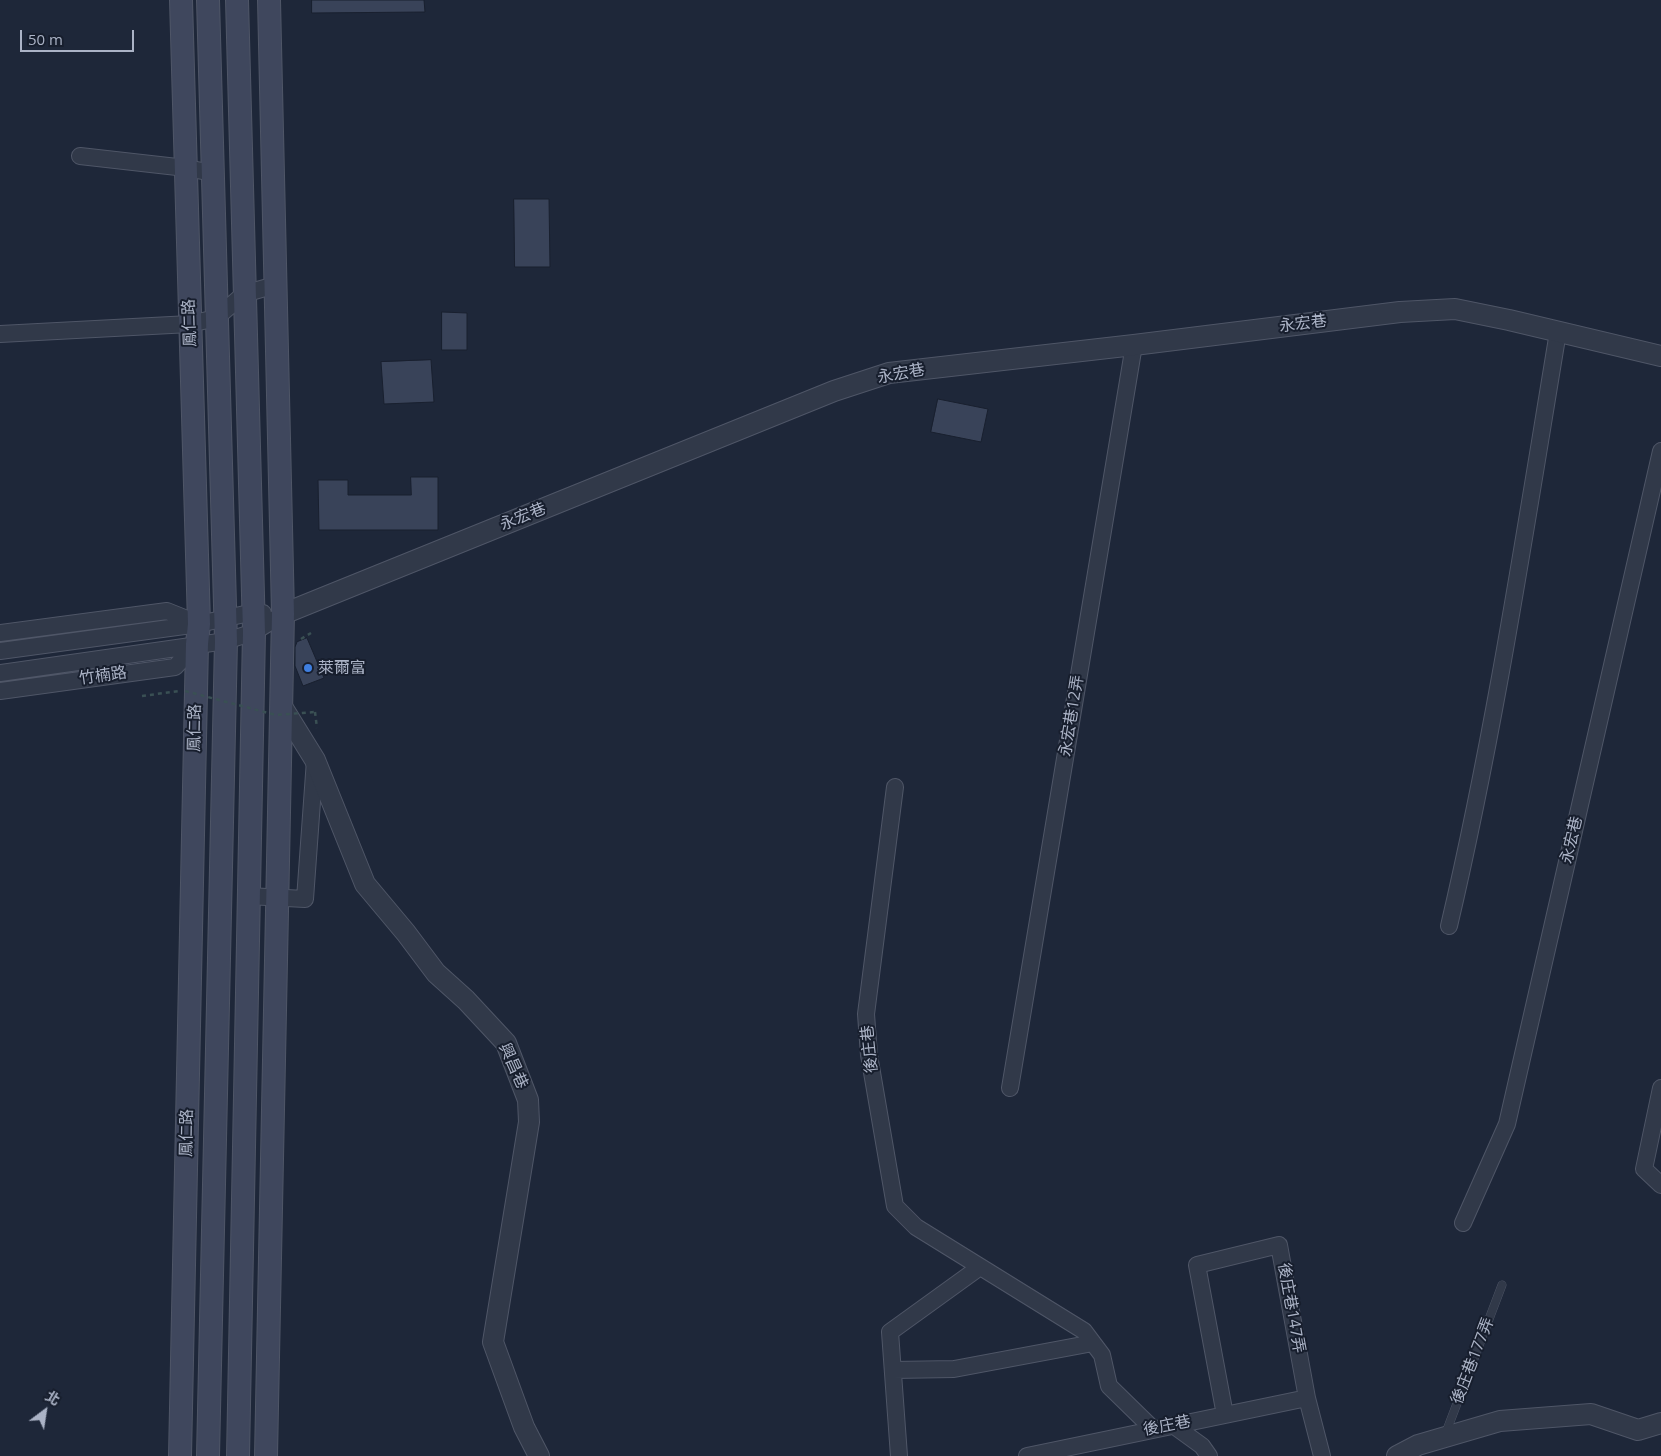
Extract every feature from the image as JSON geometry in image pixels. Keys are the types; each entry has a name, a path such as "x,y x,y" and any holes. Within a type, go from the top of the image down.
{"main road":[{"name":"鳳仁路","path":"180,1456 198,634 181,0"},
{"name":"鳳仁路","path":"208,0 226,617 208,1456"},
{"path":"238,0 244,294 254,622 238,1456"},
{"path":"266,1456 283,614 269,0"}],"street":[{"path":"80,156 186,168 213,173"},
{"path":"0,334 190,324 216,318 244,294 275,285"},
{"name":"永宏巷","path":"283,614 834,391 889,373 1400,312 1455,309 1661,356"},
{"path":"1449,926 1470,835 1504,658 1558,332"},
{"name":"永宏巷12弄","path":"1010,1088 1134,345"},
{"name":"永宏巷","path":"1463,1223 1507,1124 1661,451"},
{"name":"竹楠路","path":"0,633 167,611 198,634"},
{"name":"竹楠路","path":"0,651 198,634 226,641 254,622 283,614"},
{"name":"竹楠路","path":"0,673 198,634 226,617 254,622"},
{"name":"竹楠路","path":"0,691 175,666 198,634"},
{"name":"興昌巷","path":"281,705 314,760 365,884 436,973 466,1000 506,1044 528,1100 529,1122 493,1342 524,1427 539,1456"},
{"path":"248,896 305,899 314,760"},
{"name":"後庄巷","path":"895,787 866,1014 869,1055 895,1206 916,1227 1084,1331 1102,1355 1110,1386 1153,1429"},
{"path":"1661,1088 1644,1169 1661,1184"},
{"name":"後庄巷147弄","path":"1225,1415 1197,1265 1279,1245 1307,1398 1322,1456"},
{"path":"899,1456 890,1332 980,1267"},
{"path":"893,1370 954,1369 1093,1343"},
{"name":"後庄巷","path":"1027,1456 1307,1398"},
{"path":"1397,1456 1418,1445 1500,1421 1591,1414 1638,1430 1661,1423"},
{"path":"1172,1425 1202,1446 1209,1456"}],"lane":[{"name":"後庄巷177弄","path":"1444,1437 1502,1285"}],"path":[{"path":"142,696 185,691 276,715 315,712"}],"building":[{"path":"312,0 424,0 425,12 312,13"},
{"path":"514,199 549,199 550,267 515,267"},
{"path":"442,312 467,313 467,350 442,350"},
{"path":"431,360 434,402 384,404 381,362"},
{"path":"938,399 988,409 981,442 931,432"},
{"path":"411,477 438,477 438,530 319,530 318,480 348,480 348,495 411,495"},
{"name":"萊爾富","path":"307,638 324,678 303,686 295,666 295,647 297,642"}],"place":[{"name":"萊爾富","path":"308,668"}]}
